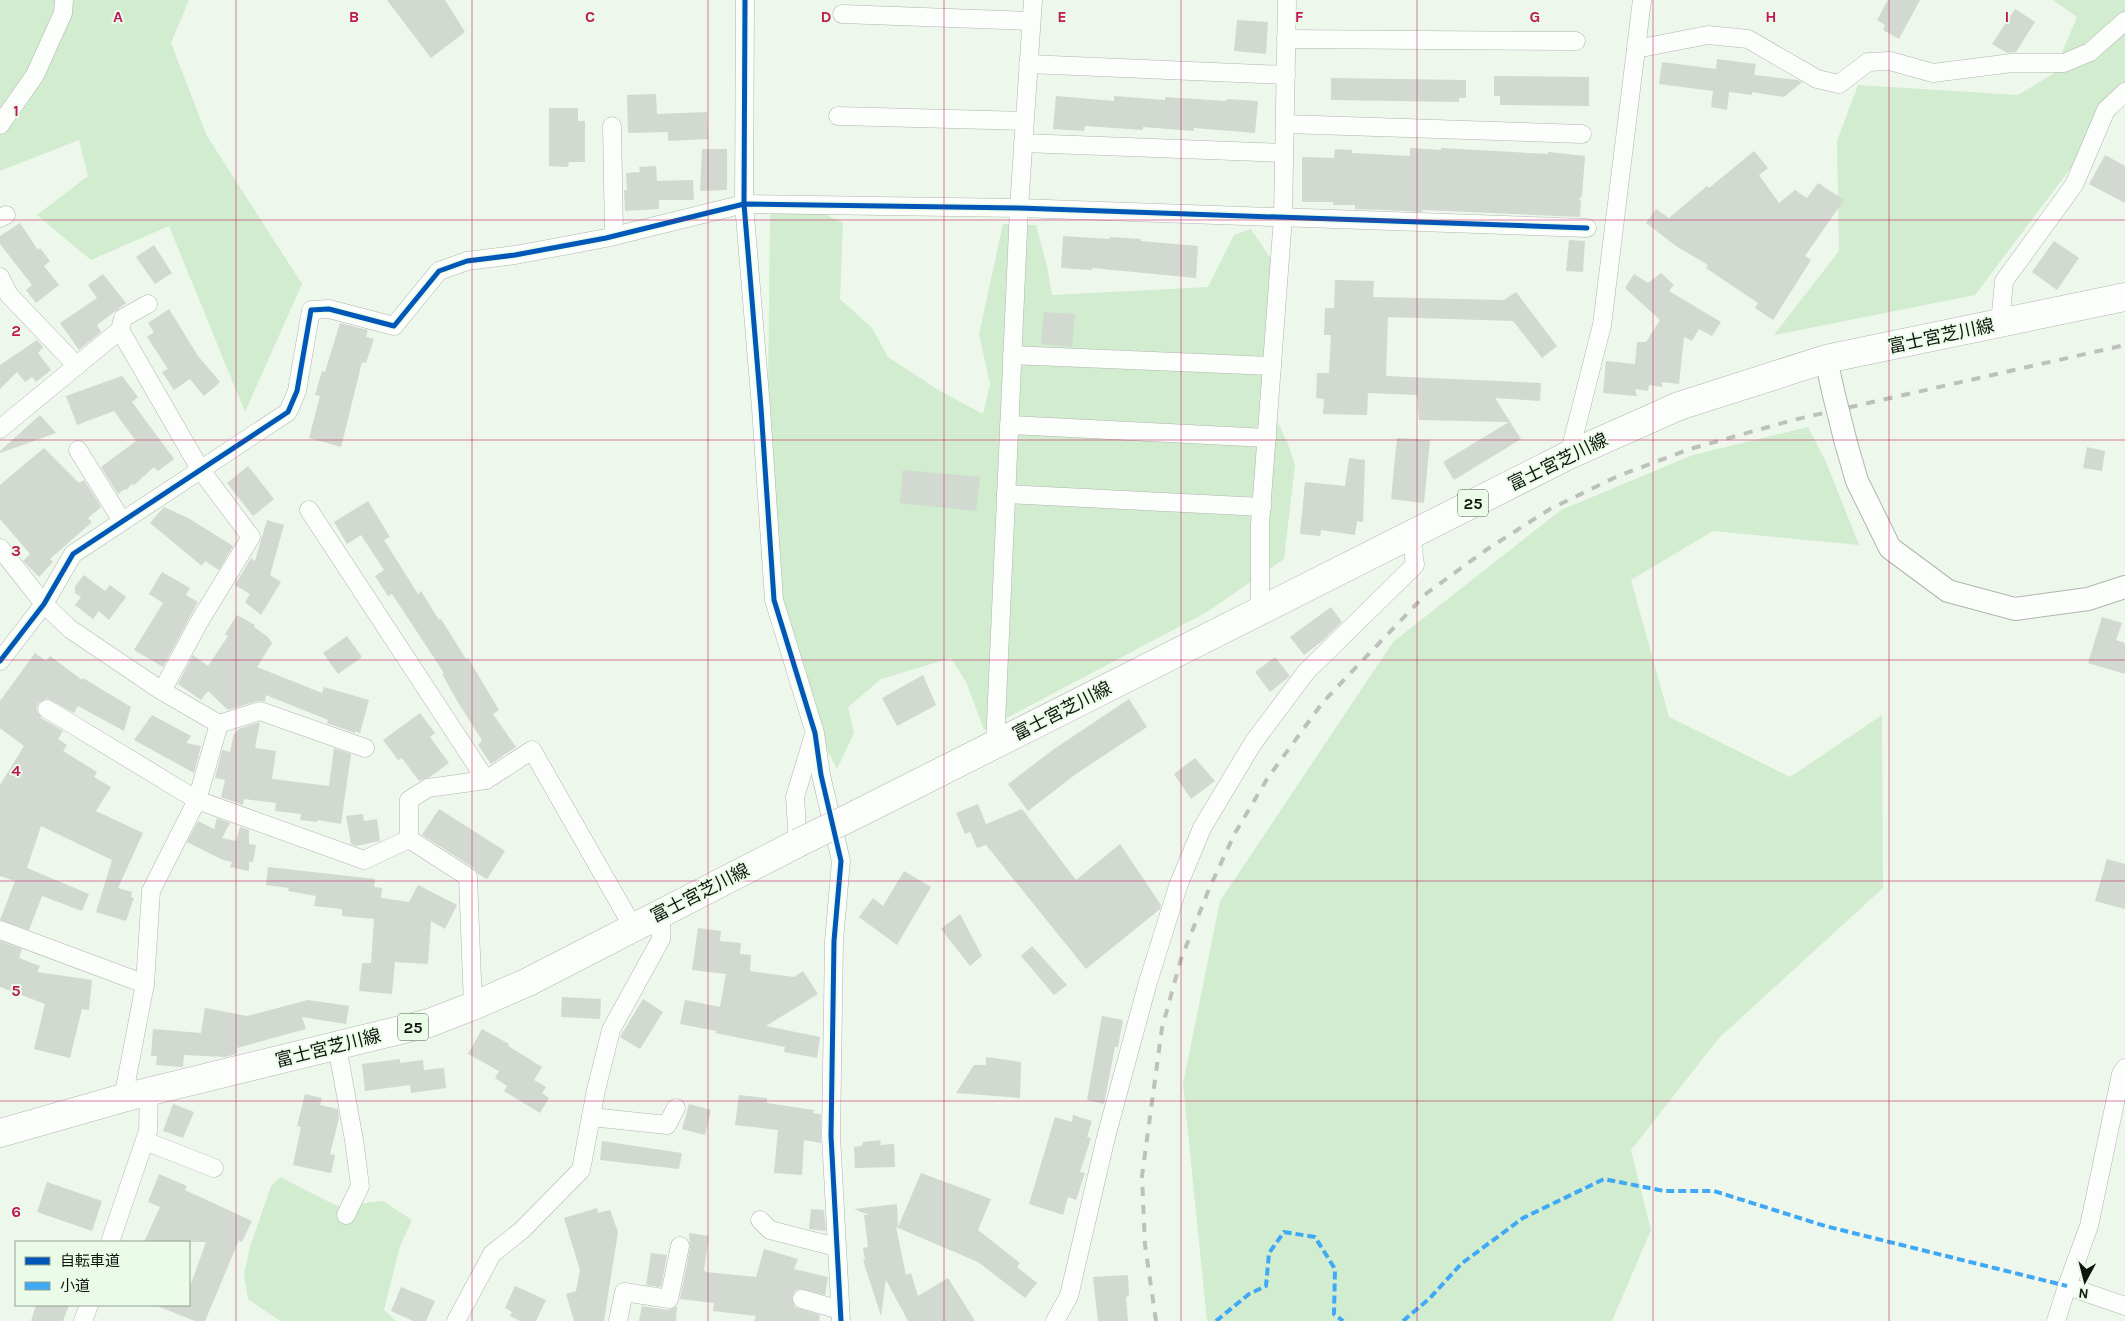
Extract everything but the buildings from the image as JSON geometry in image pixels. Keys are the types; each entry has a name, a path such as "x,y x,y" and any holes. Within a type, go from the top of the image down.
{"main road":[{"name":"富士宮芝川線","path":"0,1133 123,1098 429,1022 473,1006 528,982 661,912 1569,455 1679,406 1826,359 2125,298"}],"street":[{"path":"0,125 34,75 63,13 64,0"},
{"path":"746,0 744,204 762,417 774,600 815,733 821,775 841,860 834,941 831,1136 841,1316 802,1299"},
{"path":"995,745 1019,208 1033,0"},
{"path":"1260,610 1262,507 1283,217 1287,0"},
{"path":"1569,455 1602,325 1642,0"},
{"path":"842,14 1031,21"},
{"path":"1636,49 1708,35 1748,39 1817,79 1839,84 1868,62 1890,61 1932,73 2012,63 2064,63 2090,52 2125,21"},
{"path":"1286,39 1576,41"},
{"path":"1028,64 1286,75"},
{"path":"2000,324 2004,281 2074,185 2106,110 2125,92"},
{"path":"838,116 1024,121"},
{"path":"1285,124 1582,134"},
{"path":"612,126 614,235"},
{"path":"1023,142 1284,153"},
{"path":"0,661 44,604 73,554 288,412 296,391 311,310 330,309 394,326 439,271 467,261 515,255 614,235 744,204 1019,208 1587,228"},
{"path":"0,277 9,295 77,366"},
{"path":"1,427 120,330 123,318 148,304"},
{"path":"120,330 200,470 251,537 198,622 162,691"},
{"path":"1012,355 1272,366"},
{"path":"1826,359 1857,481 1890,548 1948,591 2015,609 2088,599 2125,587"},
{"path":"1009,425 1267,438"},
{"path":"78,450 122,521"},
{"path":"1006,494 1262,507"},
{"path":"309,510 486,780"},
{"path":"1055,1321 1068,1296 1106,1137 1148,982 1178,886 1202,828 1253,743 1306,672 1415,565 1411,534"},
{"path":"0,548 44,604 70,629 162,691 218,724 260,711 365,748"},
{"path":"48,709 197,800 364,860 409,839"},
{"path":"123,1098 146,984 151,891 197,800 218,724"},
{"path":"798,843 795,797 815,733"},
{"path":"409,839 409,800 428,788 486,780 532,750 633,927"},
{"path":"409,839 468,877 473,1006"},
{"path":"456,1321 492,1254 522,1230 581,1170 611,1030 661,939 661,912"},
{"path":"0,930 146,984"},
{"path":"337,1046 354,1140 360,1186 346,1215"},
{"path":"2056,1321 2089,1226 2121,1074 2125,1068"},
{"path":"112,1241 148,1131 149,1092"},
{"path":"591,1117 667,1126 676,1108"},
{"path":"144,1141 214,1168"},
{"path":"760,1220 770,1230 836,1247"},
{"path":"618,1321 624,1292 669,1298 680,1246"},
{"path":"2067,1286 2125,1306"},
{"path":"83,1321 89,1306"}],"green space":[{"path":"0,0 189,0 171,43 207,136 302,284 245,412 169,226 91,260 37,215 88,176 79,140 0,171"},
{"path":"2053,0 2125,0 2125,96 1975,295 1774,335 1839,251 1837,141 1858,85 2018,95 2053,74 2077,17"},
{"path":"805,205 843,223 840,299 872,328 888,357 940,391 983,414 990,384 979,334 1003,224 1036,225 1047,266 1052,295 1208,287 1234,235 1251,229 1279,271 1263,391 1288,444 1295,465 1284,559 1207,612 984,730 966,682 951,658 881,679 848,707 854,733 837,769 792,682 761,558 768,396 770,215"},
{"path":"1808,427 1826,462 1859,545 1713,531 1631,580 1669,717 1790,777 1882,715 1883,888 1719,1038 1631,1150 1651,1230 1612,1321 1207,1321 1183,1084 1220,901 1393,642 1561,510 1693,455"},
{"path":"280,1177 337,1206 383,1201 412,1220 400,1246 384,1310 396,1321 280,1321 248,1299 244,1274 250,1247 271,1186"}],"railway":[{"path":"1156,1321 1145,1245 1142,1176 1162,1028 1181,959 1209,889 1235,833 1267,779 1323,702 1427,593 1486,550 1550,509 1618,476 1690,449 1793,420 2125,345"}],"marked path":[{"path":"1403,1321 1430,1298 1461,1264 1523,1218 1604,1179 1664,1191 1714,1191 1825,1226 2067,1286"},
{"path":"1216,1321 1249,1294 1266,1286 1269,1253 1284,1232 1315,1237 1335,1269 1334,1314 1343,1321"}],"cycle path":[{"path":"745,0 744,204 761,408 774,600 815,733 821,775 841,861 834,941 831,1136 841,1321"},
{"path":"0,661 44,604 73,554 288,412 297,391 311,310 329,309 394,326 439,271 467,261 515,255 606,238 744,204 1019,208 1587,228"}]}
